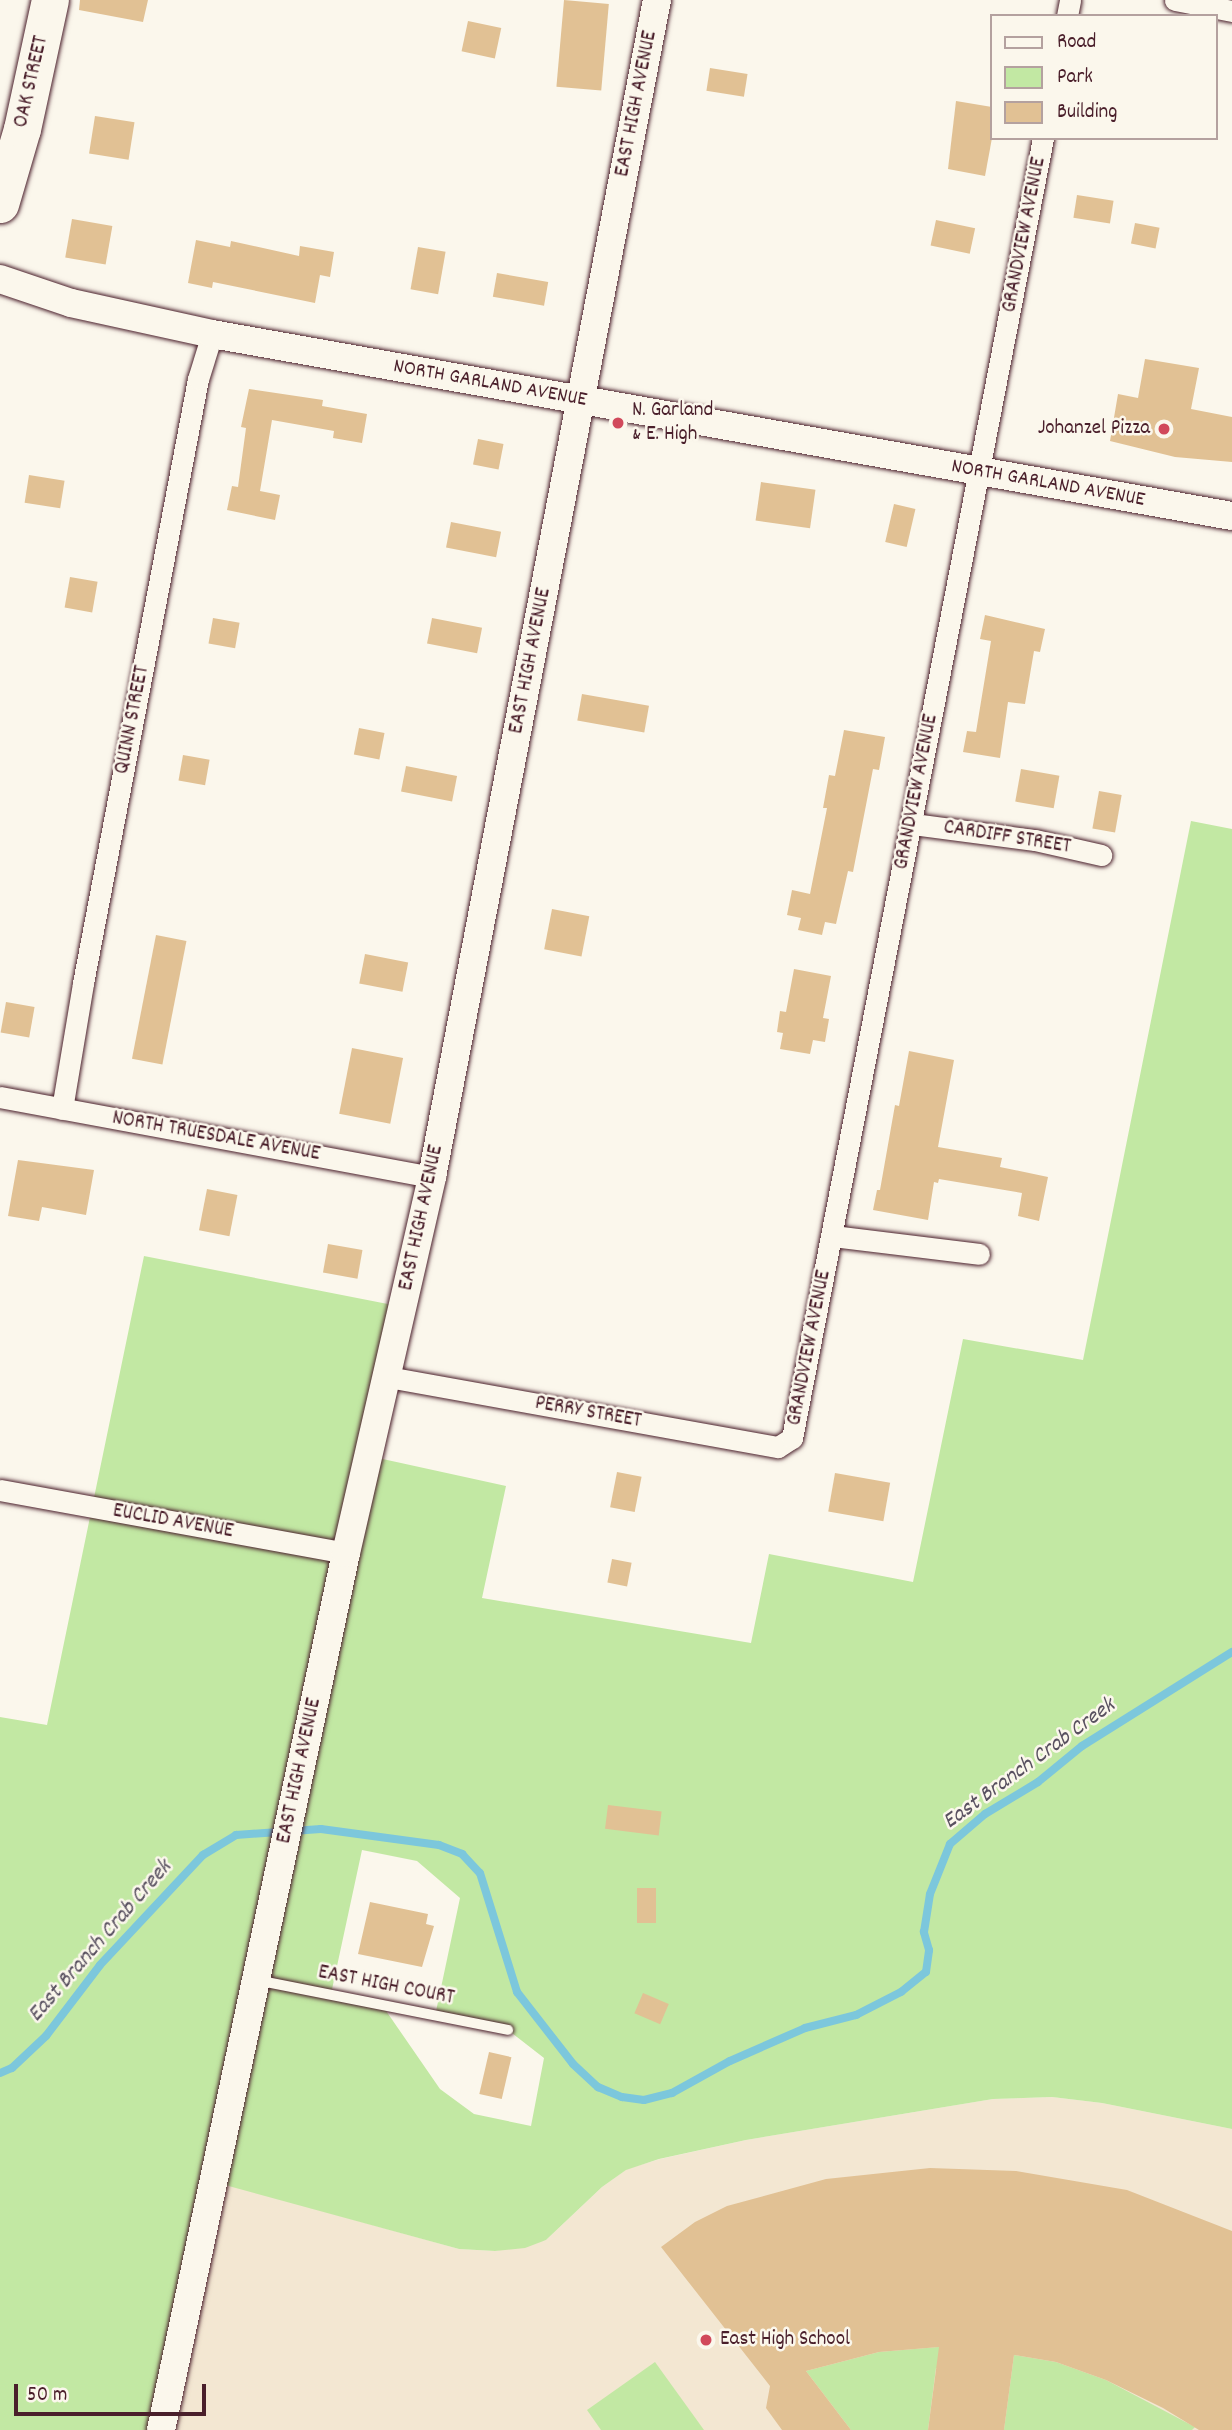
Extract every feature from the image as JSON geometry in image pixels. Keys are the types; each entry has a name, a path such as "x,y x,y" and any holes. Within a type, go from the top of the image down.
{"highway":[{"name":"OAK STREET","path":"0,204 22,129 50,0"}],"street":[{"name":"EAST HIGH AVENUE","path":"162,2430 346,1553 432,1177 657,0"},
{"path":"1175,0 1232,10"},
{"name":"GRANDVIEW AVENUE","path":"787,1443 796,1426 1043,140"},
{"name":"NORTH GARLAND AVENUE","path":"0,279 71,303 212,334 1232,516"},
{"name":"QUINN STREET","path":"62,1109 83,983 198,379 212,334"},
{"name":"CARDIFF STREET","path":"913,824 1035,840 1101,855"},
{"name":"NORTH TRUESDALE AVENUE","path":"0,1097 432,1177"},
{"path":"833,1236 979,1255"},
{"name":"PERRY STREET","path":"388,1377 778,1447 787,1443"},
{"name":"EUCLID AVENUE","path":"0,1490 346,1553"}],"lane":[{"name":"EAST HIGH COURT","path":"256,1980 508,2030"}],"shaded area":[{"name":"East High School","path":"1052,2097 1102,2103 1232,2129 1232,2430 161,2430 214,2181 459,2249 495,2251 546,2240 602,2187 627,2169 660,2159 746,2140 993,2099"}],"green space":[{"path":"1191,821 1232,829 1232,2129 1102,2103 1052,2097 993,2099 746,2140 659,2159 626,2170 602,2187 546,2240 525,2248 495,2251 459,2249 214,2182 161,2430 0,2430 0,1717 47,1725 144,1256 403,1307 369,1456 506,1486 482,1598 751,1643 769,1554 913,1582 963,1339 1083,1360","holes":["362,1850 417,1861 460,1898 435,2016 508,2030 544,2058 531,2126 474,2114 440,2089 382,2005 331,1994"]},
{"path":"938,2347 970,2349 967,2372 936,2368 928,2430 851,2430 806,2371 879,2352"},
{"path":"1014,2355 1056,2362 1106,2380 1195,2427 1192,2430 1004,2430"},
{"path":"655,2362 704,2430 601,2430 587,2410"}],"building":[{"path":"80,0 148,0 143,22 79,10"},
{"path":"564,0 609,4 601,91 556,87"},
{"path":"468,21 501,28 495,58 462,51"},
{"path":"710,68 748,74 744,97 706,91"},
{"path":"956,101 990,107 992,140 985,176 948,169"},
{"path":"95,116 135,122 129,160 89,154"},
{"path":"1077,195 1114,201 1110,224 1073,218"},
{"path":"72,219 112,226 106,265 65,257"},
{"path":"936,220 975,228 970,254 931,245"},
{"path":"1135,223 1160,228 1156,248 1131,244"},
{"path":"196,240 230,247 231,241 299,256 300,246 334,252 330,277 320,275 315,303 213,282 212,288 188,283"},
{"path":"418,247 446,252 438,294 411,289"},
{"path":"497,273 548,282 544,306 493,297"},
{"path":"1145,359 1199,368 1191,409 1232,417 1232,462 1175,457 1110,441 1118,394 1138,398"},
{"path":"249,389 323,400 322,406 367,414 362,443 333,438 334,431 272,420 260,491 280,495 275,520 227,510 232,486 238,487 246,428 241,427"},
{"path":"478,439 504,444 499,469 473,465"},
{"path":"29,475 65,481 60,508 25,503"},
{"path":"761,482 815,490 810,528 756,521"},
{"path":"894,504 915,509 907,547 885,542"},
{"path":"451,522 501,532 496,557 446,548"},
{"path":"70,577 98,582 92,612 65,608"},
{"path":"985,615 1045,629 1040,652 1034,651 1025,704 1008,702 1000,758 963,752 967,731 976,732 991,641 980,639"},
{"path":"213,618 240,623 235,648 208,644"},
{"path":"432,618 482,628 477,653 427,644"},
{"path":"582,694 649,706 644,732 577,721"},
{"path":"359,728 385,733 379,759 354,755"},
{"path":"844,730 885,737 879,770 873,769 853,872 848,871 836,924 825,922 822,935 798,930 801,918 787,915 792,890 810,894 827,808 823,808 829,775 835,776"},
{"path":"183,755 210,760 205,785 178,781"},
{"path":"406,766 457,776 452,801 401,792"},
{"path":"1021,769 1059,776 1054,808 1015,801"},
{"path":"1099,791 1122,795 1115,832 1092,828"},
{"path":"552,909 589,916 581,956 544,949"},
{"path":"156,935 186,941 162,1065 132,1059"},
{"path":"365,954 408,962 402,992 359,983"},
{"path":"794,969 831,976 823,1018 829,1019 825,1042 813,1040 810,1054 780,1049 783,1033 777,1032 780,1011 786,1012"},
{"path":"6,1002 35,1007 29,1038 1,1033"},
{"path":"352,1048 403,1058 390,1124 339,1114"},
{"path":"909,1051 954,1060 938,1147 1002,1158 1000,1167 1048,1177 1039,1221 1018,1216 1022,1193 939,1179 938,1183 934,1182 928,1220 873,1210 877,1190 880,1190 895,1105 899,1106"},
{"path":"18,1160 94,1170 86,1215 42,1207 39,1221 8,1216"},
{"path":"207,1189 237,1195 229,1236 199,1230"},
{"path":"328,1244 362,1250 357,1279 323,1273"},
{"path":"617,1472 642,1477 635,1512 610,1507"},
{"path":"835,1473 890,1483 883,1521 828,1511"},
{"path":"612,1559 632,1563 627,1586 607,1583"},
{"path":"608,1805 662,1812 659,1835 605,1829"},
{"path":"637,1888 656,1888 656,1923 637,1923"},
{"path":"370,1902 428,1914 426,1924 434,1926 422,1967 358,1954"},
{"path":"643,1993 669,2004 660,2024 634,2013"},
{"path":"489,2052 511,2057 502,2099 479,2094"},
{"path":"930,2168 1016,2171 1127,2190 1232,2231 1232,2430 1199,2430 1163,2408 1106,2380 1056,2362 1014,2355 1004,2430 928,2430 939,2347 879,2352 806,2371 851,2430 782,2430 766,2408 770,2386 661,2247 695,2222 727,2206 826,2179"}],"waterway":[{"name":"East Branch Crab Creek","path":"0,2073 12,2068 46,2036 100,1965 203,1855 236,1835 321,1829 439,1845 462,1854 480,1873 517,1992 573,2064 598,2087 622,2097 644,2100 672,2093 730,2061 805,2028 856,2015 901,1992 926,1972 929,1950 924,1932 930,1894 950,1844 985,1814 1038,1782 1082,1746 1232,1652"}],"place":[{"name":"N. Garland & E. High","path":"618,423"},
{"name":"Johanzel Pizza","path":"1164,429"},
{"name":"East High School","path":"706,2340"}]}
